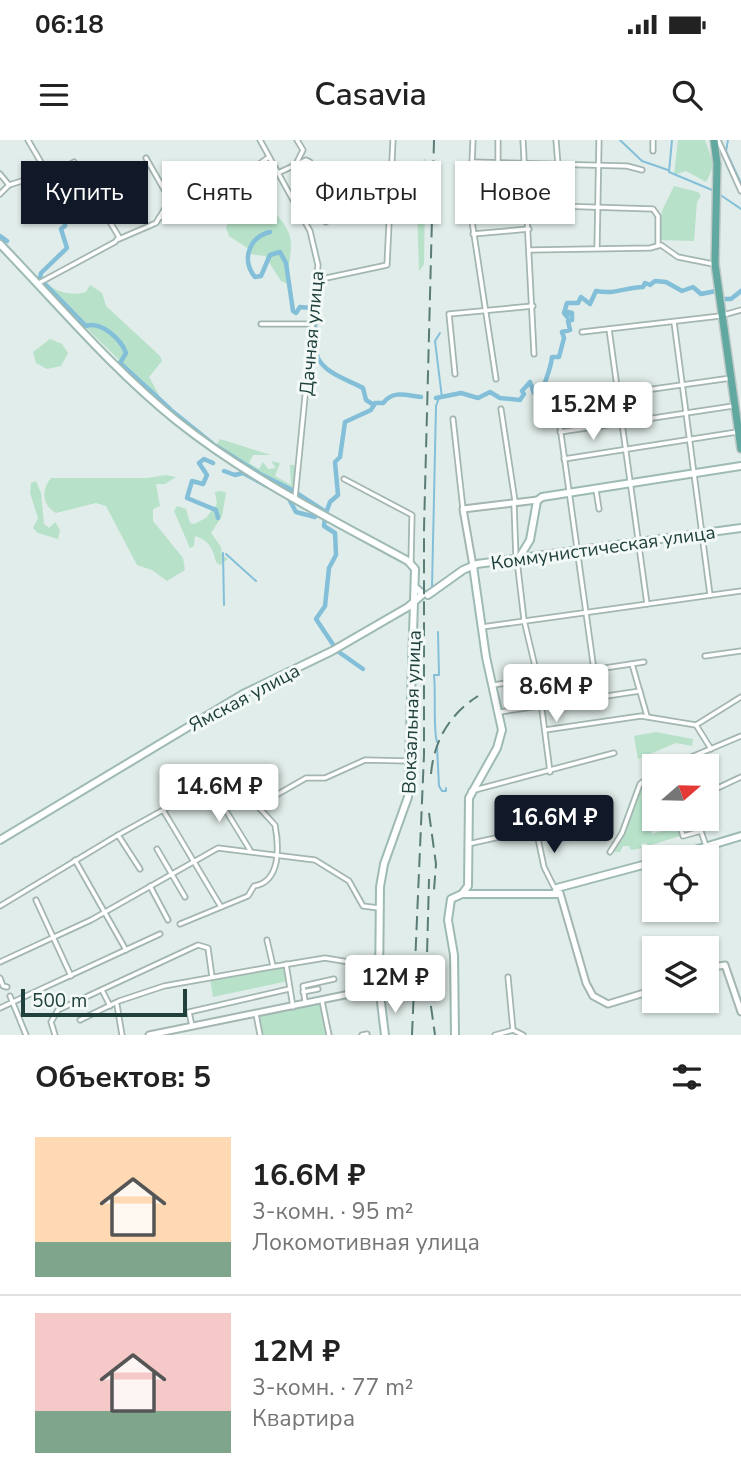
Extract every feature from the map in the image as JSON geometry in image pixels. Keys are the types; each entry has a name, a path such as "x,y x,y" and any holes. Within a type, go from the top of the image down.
{"main road":[{"path":"718,141 715,267 741,449"},
{"path":"0,244 117,366 171,416 231,460 410,563 417,572 417,589 422,598"},
{"path":"731,379 741,378"},
{"path":"527,554 539,499 568,492 741,466"},
{"name":"Коммунистическая улица","path":"422,598 473,566 517,559 527,554 576,551 741,528"},
{"path":"465,893 468,803 471,791 500,740 500,712 482,627 473,566"},
{"name":"Вокзальная улица","path":"385,1035 379,988 379,908 383,868 407,804 415,616 413,607 422,598"},
{"name":"Ямская улица","path":"0,840 243,694 327,653 422,598"},
{"path":"710,845 741,836"},
{"path":"455,1035 454,955 448,915 451,899 465,893 557,891 642,866"}],"street":[{"path":"28,140 40,161"},
{"name":"Дачная улица","path":"260,140 312,237 317,281 295,498"},
{"path":"297,140 303,150 298,161"},
{"path":"317,281 387,265 393,140"},
{"path":"473,140 473,161"},
{"path":"498,140 498,161"},
{"path":"523,140 525,161"},
{"path":"653,140 653,151"},
{"path":"556,141 558,161"},
{"path":"597,248 599,141"},
{"path":"718,141 741,191"},
{"path":"159,218 178,209 207,188 227,187 269,157"},
{"path":"38,284 119,239 156,223 170,197 146,158"},
{"path":"575,165 628,166 642,170"},
{"path":"278,173 291,166"},
{"path":"0,174 9,186"},
{"path":"0,194 9,186 21,182"},
{"path":"575,206 653,209 658,216 658,245"},
{"path":"110,224 119,239"},
{"path":"472,224 496,379"},
{"path":"529,224 534,354"},
{"path":"473,234 529,229"},
{"path":"530,250 650,248 658,245 684,259 715,267"},
{"path":"455,374 449,314 533,306"},
{"path":"582,332 674,322 741,310"},
{"path":"674,322 710,596"},
{"path":"261,324 313,324"},
{"path":"610,329 647,604"},
{"path":"594,670 558,404 731,379"},
{"path":"560,432 735,405"},
{"path":"501,409 514,501 524,620 538,679 550,772"},
{"path":"453,419 463,509 473,566"},
{"path":"564,459 739,432"},
{"path":"344,479 412,515 410,563"},
{"path":"596,488 599,509"},
{"path":"463,509 539,499"},
{"path":"482,627 741,591"},
{"path":"705,656 741,651"},
{"path":"493,685 644,662"},
{"path":"632,664 647,716"},
{"path":"500,712 640,691"},
{"path":"545,730 647,716 696,724 741,697"},
{"path":"696,724 711,748"},
{"path":"697,754 741,737"},
{"path":"471,791 614,754"},
{"path":"259,805 308,777 325,778 365,760 409,761"},
{"path":"0,906 118,835 235,770 249,795 275,825 275,870 267,881 254,886 248,896 180,924"},
{"path":"719,787 741,777"},
{"path":"610,852 622,833 642,782"},
{"path":"209,783 250,851"},
{"path":"163,809 221,907"},
{"path":"468,844 536,829 544,867 557,891 588,989 599,1001 610,1003 642,993"},
{"path":"682,831 683,836 701,831"},
{"path":"118,835 140,869"},
{"path":"0,962 105,913 218,848 323,863 349,881 363,906 379,908"},
{"path":"157,849 185,897"},
{"path":"75,860 126,950"},
{"path":"150,886 167,920"},
{"path":"36,901 71,976"},
{"path":"0,1008 160,933"},
{"path":"267,940 273,966"},
{"path":"55,1035 51,1022 57,1011 198,945 208,948 212,977"},
{"path":"80,1020 161,987 273,966 325,958 379,967"},
{"path":"286,964 293,1007"},
{"path":"719,966 725,965 741,1012"},
{"path":"509,977 513,1030"},
{"path":"0,978 3,986 8,987"},
{"path":"305,1004 303,985 334,979"},
{"path":"149,1035 379,988"},
{"path":"192,1026 190,1012 289,989"},
{"path":"303,992 318,989"},
{"path":"102,990 110,1006"},
{"path":"10,996 24,1034"},
{"path":"322,1001 328,1035"},
{"path":"117,1005 122,1035"},
{"path":"256,1014 260,1035"},
{"path":"495,1035 513,1030 523,1035"}],"green space":[{"path":"678,140 705,140 712,166 706,182 686,171 674,175"},
{"path":"674,186 698,192 701,196 697,202 694,241 658,240 662,211"},
{"path":"277,215 284,223 291,240 288,284 281,281 265,256 251,254 249,249 229,236 228,224 277,224"},
{"path":"418,224 425,224 424,264 419,271"},
{"path":"47,284 71,294 86,292 90,285 102,293 106,306 160,356 162,361 149,377 164,404 46,288"},
{"path":"50,339 62,344 68,353 61,366 47,369 36,363 33,352"},
{"path":"220,439 271,455 253,455 249,463 259,469 263,462 268,469 276,468 271,461 280,463 275,476 291,485 290,465 295,465 294,492 276,487 243,466 216,446"},
{"path":"166,475 176,477 165,484 156,484 160,506 153,509 153,521 183,558 185,570 167,581 152,570 137,565 106,506 96,503 56,513 48,506 44,497 51,478 147,478"},
{"path":"36,481 41,493 44,524 49,528 55,522 60,530 58,539 38,533 33,528 38,518 30,493 31,483"},
{"path":"215,492 226,493 222,516 211,533 221,547 222,555 228,559 220,565 204,540 195,536 194,546 190,548 174,511 177,506 186,509 190,523 194,524 206,518 217,504"},
{"path":"656,732 693,739 692,746 676,743 650,754 642,754 638,759 634,736"},
{"path":"641,785 642,831 651,831 652,834 678,831 680,836 651,845 641,844 642,848 631,850 629,846 623,846 620,852 613,852 630,821"},
{"path":"285,965 288,981 213,997 210,978"},
{"path":"321,1002 327,1035 262,1035 258,1015"}],"waterway":[{"path":"620,140 642,161 668,170"},
{"path":"672,140 669,172 712,190"},
{"path":"728,140 726,151 741,183"},
{"path":"719,194 741,209"},
{"path":"40,278 41,273 67,248 61,229 65,224"},
{"path":"270,232 252,244 248,264 255,277 261,276 270,255 280,252 286,263 293,311 296,313 300,307 311,308 312,322"},
{"path":"0,236 7,241"},
{"path":"436,398 461,393 478,398 490,392 500,398 520,400 524,394 522,391 530,382 534,393 542,392 552,357 559,357 564,338 562,332 570,330 568,321 572,320 572,313 568,312 567,317 564,313 567,303 578,303 581,297 590,304 596,291 643,287 645,283 650,285 655,281 666,282 682,291 693,287 701,294 716,291 723,299 731,299 741,291"},
{"path":"44,283 86,326 98,326 115,337 126,353 120,363 170,409"},
{"path":"315,324 315,346 320,362 333,373 363,388 366,400 374,405"},
{"path":"440,333 435,341 442,398"},
{"path":"326,513 330,502 338,495 335,462 340,457 345,422 371,410 375,403 383,403 392,396 401,394 421,397"},
{"path":"432,588 436,406 439,398"},
{"path":"172,411 213,444"},
{"path":"216,446 260,474 294,491"},
{"path":"213,463 204,459 199,463 207,475 203,484 192,481 187,498 216,510 218,518"},
{"path":"224,471 235,475 243,473 267,486"},
{"path":"298,494 326,512"},
{"path":"289,499 296,512 315,517"},
{"path":"325,518 324,526 335,533 336,555 329,568 325,606 316,619 334,646"},
{"path":"223,553 224,605"},
{"path":"226,554 256,581"},
{"path":"437,742 434,675 439,675 438,632"},
{"path":"336,650 363,669"},
{"path":"437,746 439,786 442,791 446,791 446,788"}],"railway":[{"path":"412,1035 424,755 424,529 434,140"},
{"path":"431,774 436,750 445,729 459,711 478,696"},
{"path":"429,813 436,864 434,890"},
{"path":"426,994 429,879"},
{"path":"428,985 435,1035"}]}
